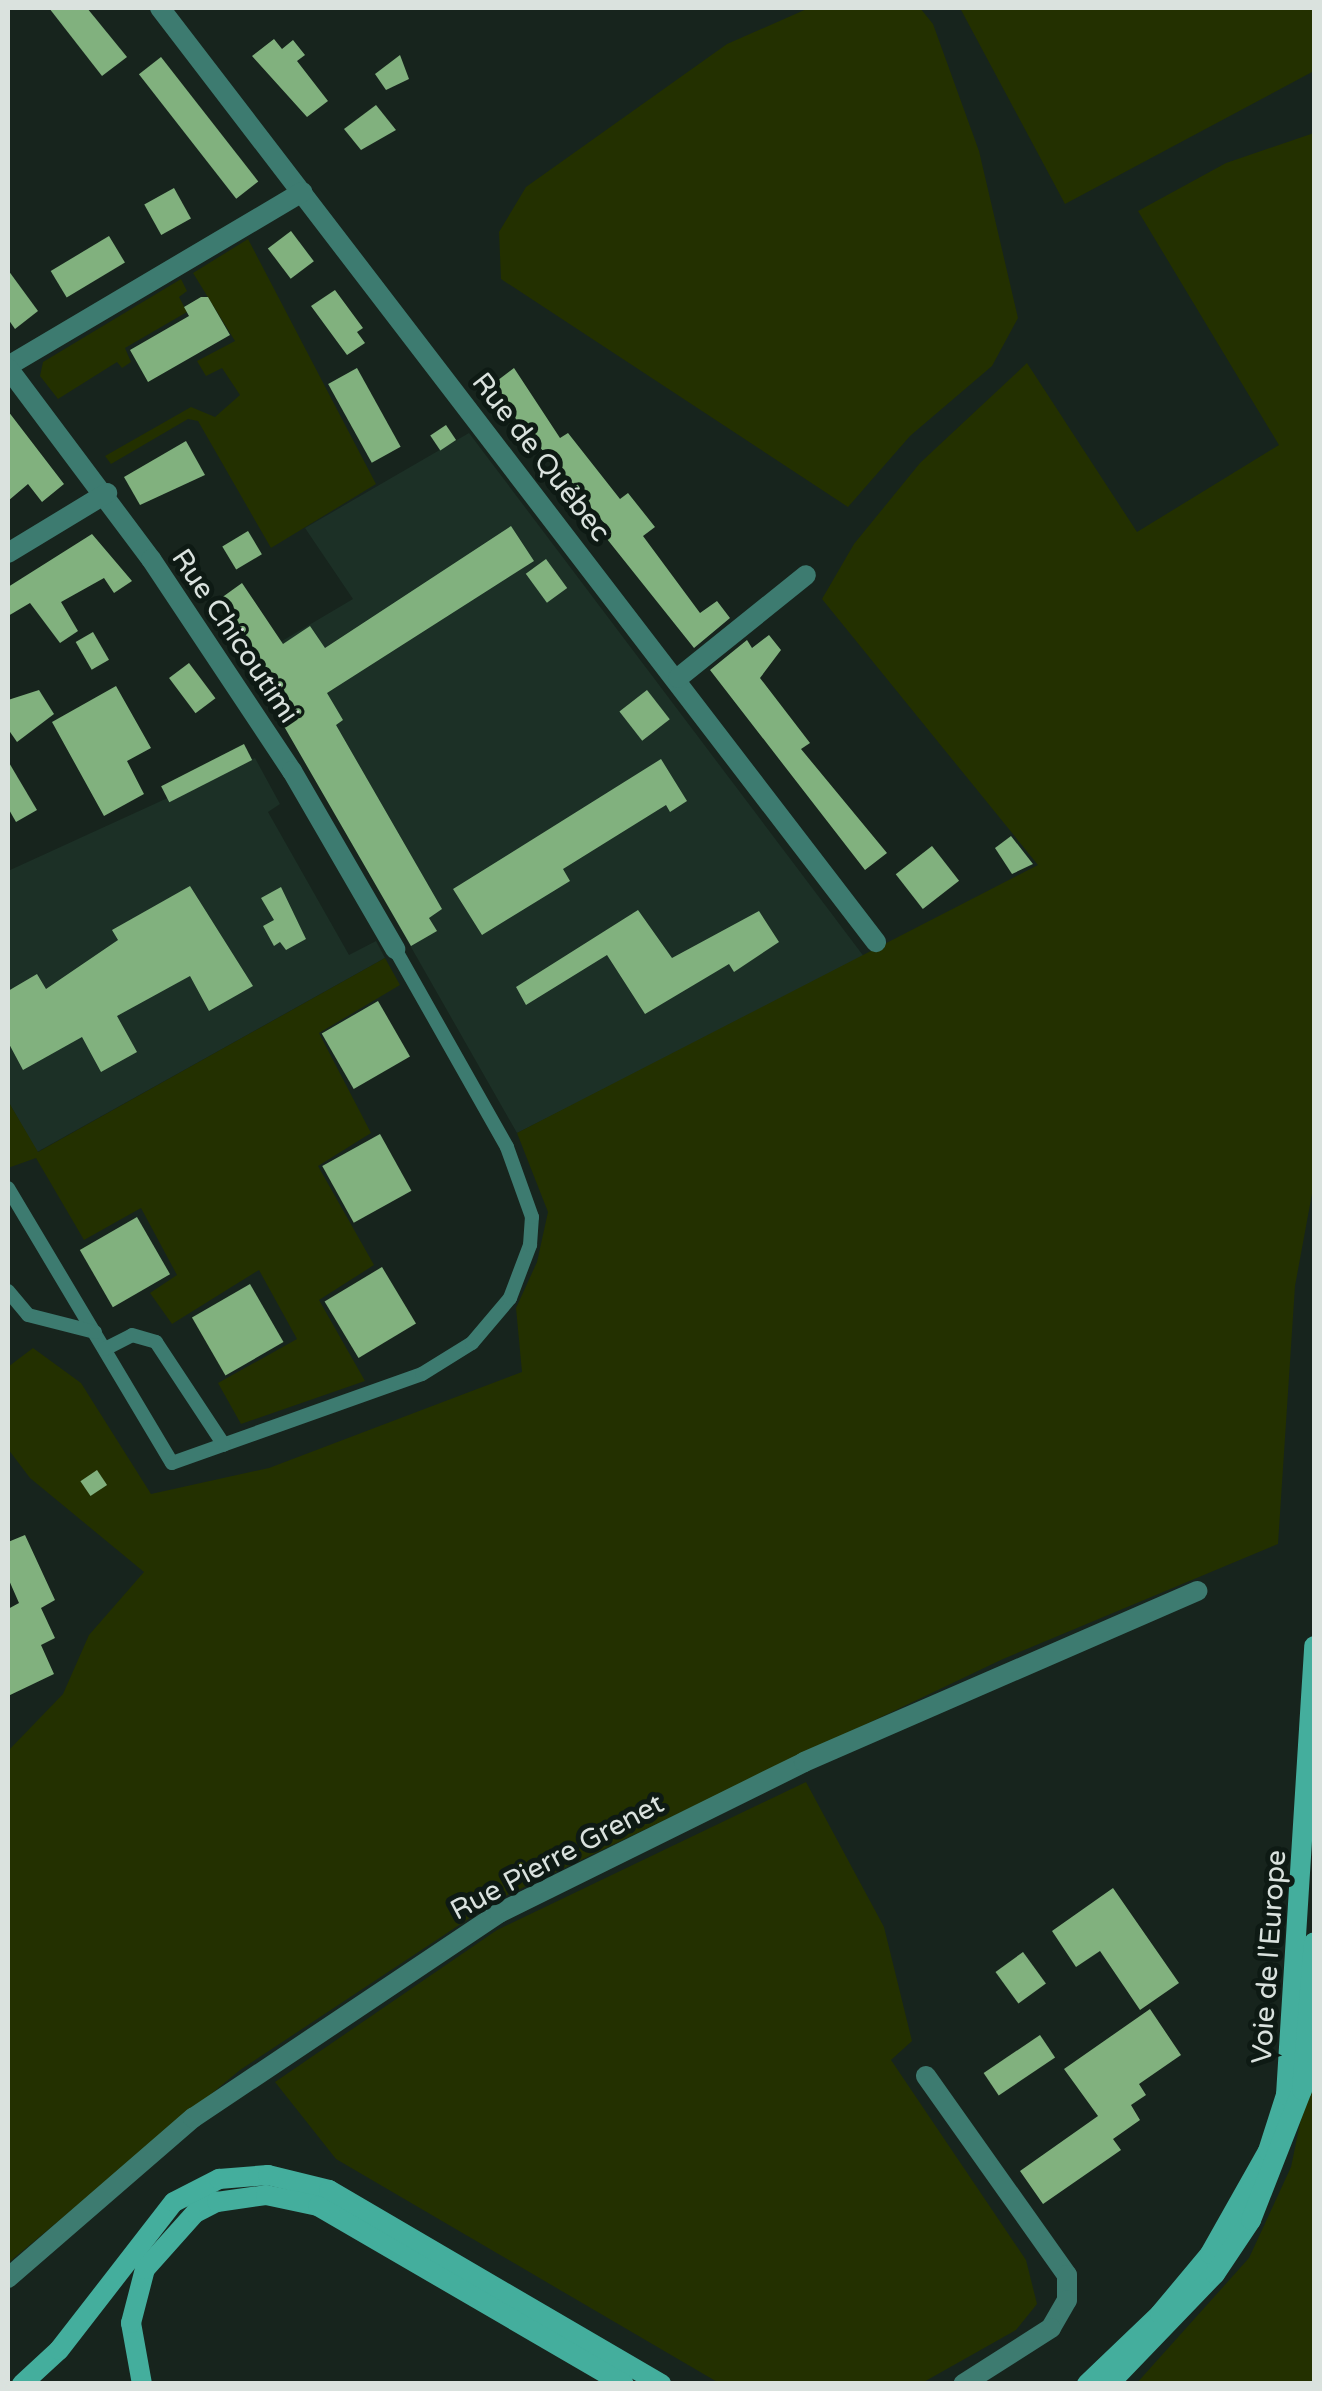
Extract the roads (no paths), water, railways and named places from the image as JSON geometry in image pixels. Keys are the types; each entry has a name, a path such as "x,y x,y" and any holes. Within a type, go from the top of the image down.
{"main road":[{"name":"Voie de l'Europe","path":"1087,2384 1160,2314 1210,2254 1268,2151 1286,2096 1314,1646"},
{"name":"Voie de l'Europe","path":"1109,2384 1151,2346 1215,2274 1252,2220 1278,2162 1302,2090 1314,1942"},
{"path":"22,2384 60,2350 174,2202 219,2179 268,2175 330,2190 661,2384"},
{"path":"142,2384 131,2323 144,2269 196,2214 218,2202 266,2195 318,2206 624,2384"},
{"path":"1117,2384 1151,2346"}],"street":[{"name":"Rue de Québec","path":"160,8 678,678 876,942"},
{"path":"8,367 302,192"},
{"name":"Rue Chicoutimi","path":"8,367 107,493 292,772 395,949"},
{"path":"8,553 107,493"},
{"path":"678,678 806,575"},
{"name":"Rue Pierre Grenet","path":"8,2278 193,2118 499,1913 804,1762 1197,1591"},
{"path":"926,2076 1067,2275 1067,2300 1051,2328 963,2384"}],"lane":[{"path":"8,1188 172,1463 422,1374 487,1328 522,1272 531,1231 527,1191 395,949"},
{"path":"8,1291 28,1315 96,1332"},
{"path":"105,1349 132,1335 156,1342 224,1445"}]}
